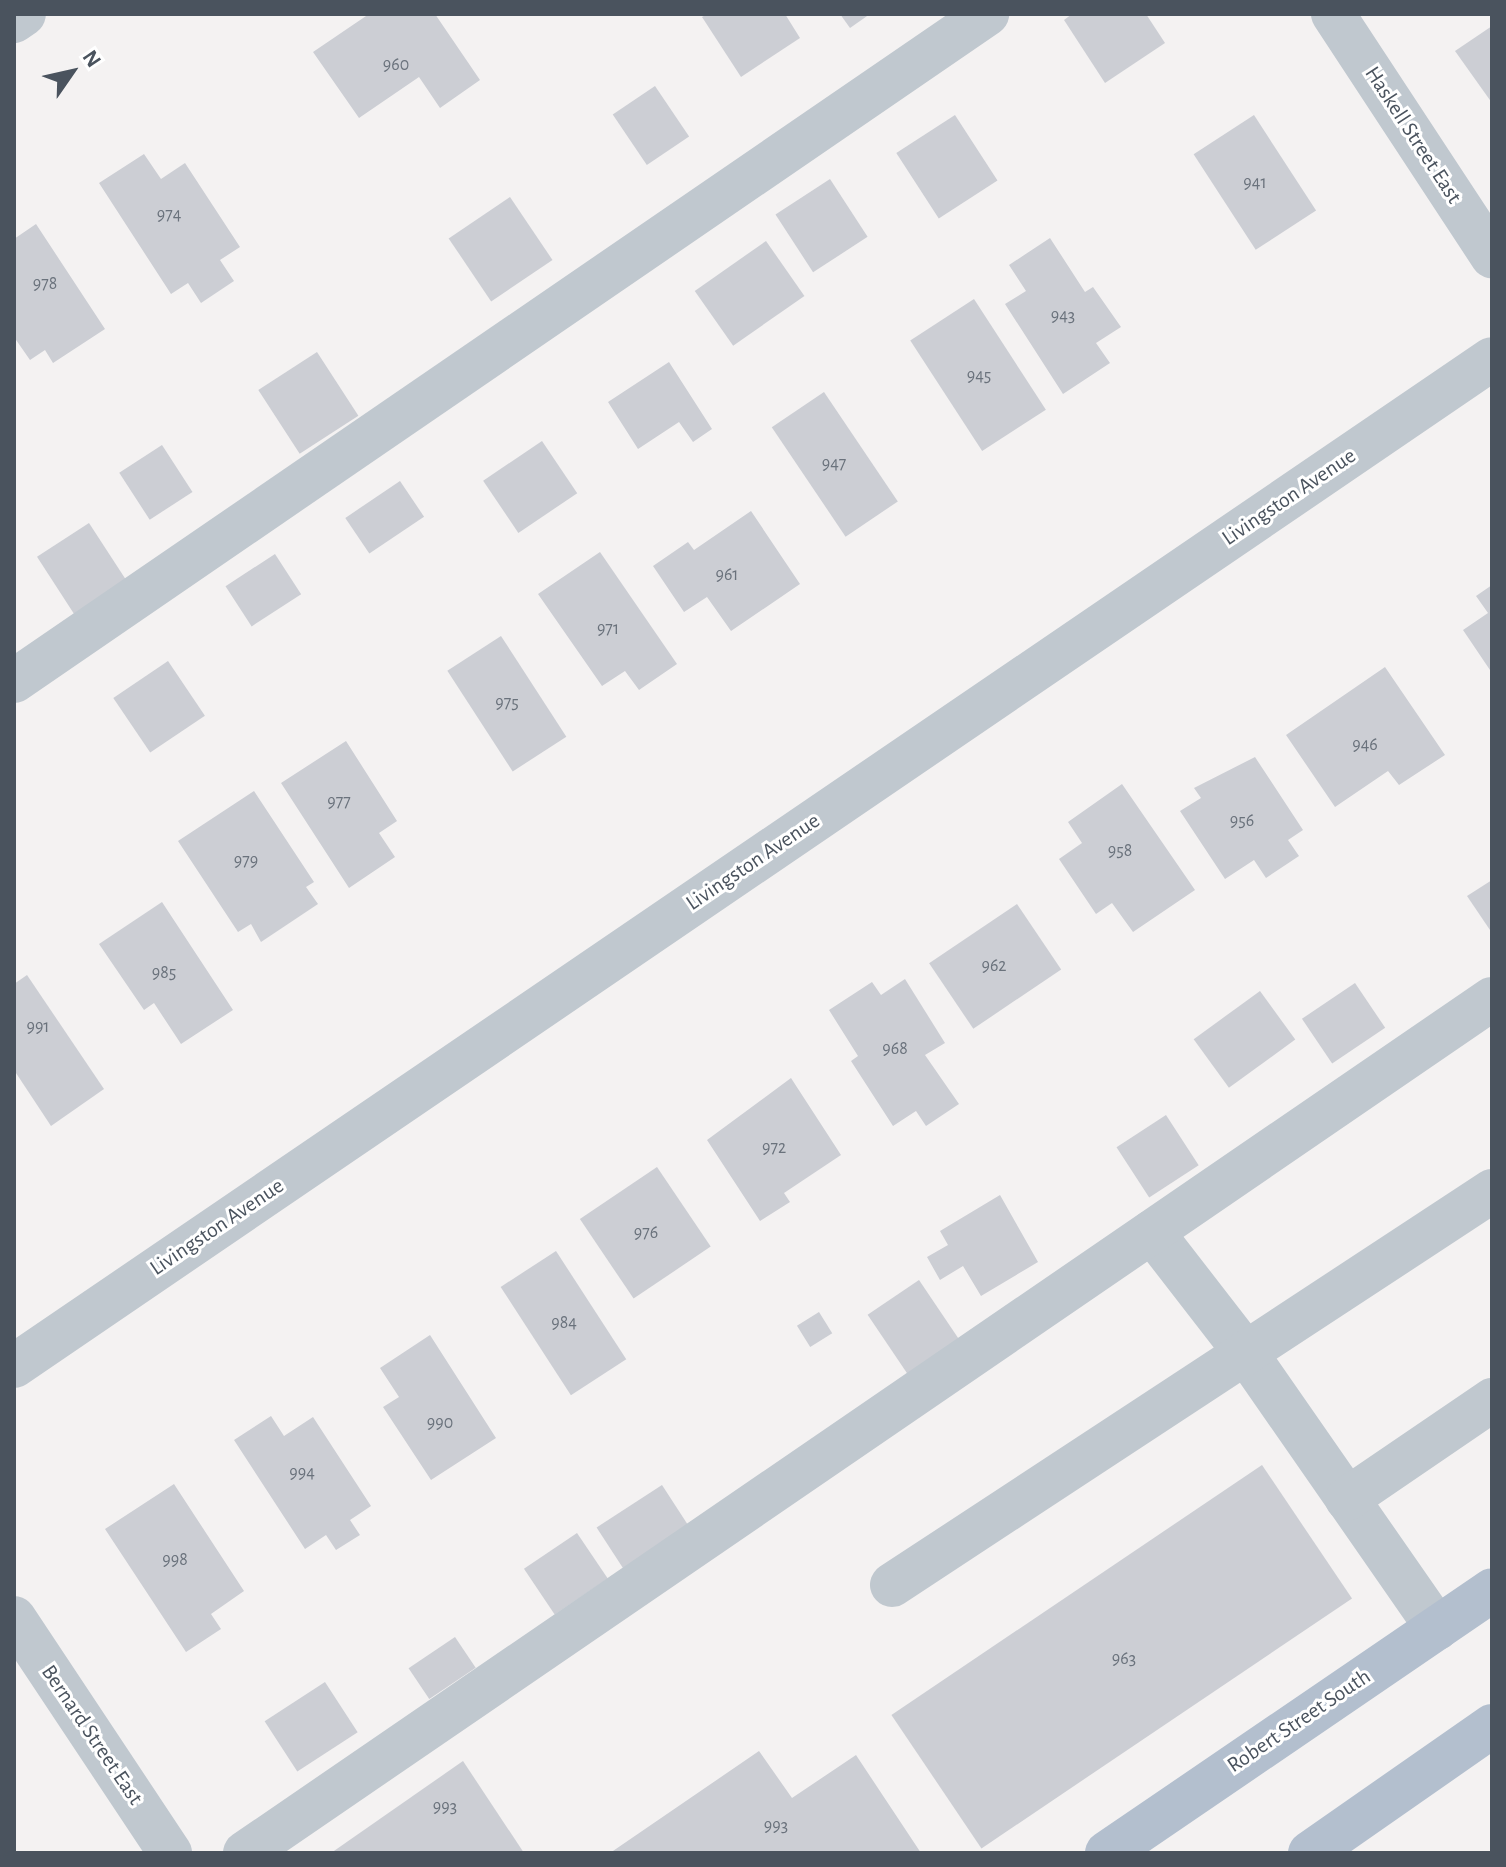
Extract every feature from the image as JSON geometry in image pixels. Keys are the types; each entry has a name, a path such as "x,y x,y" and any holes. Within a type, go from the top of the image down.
{"main road":[{"name":"Robert Street South","path":"1107,1853 1492,1590"},
{"path":"1310,1853 1492,1726"}],"street":[{"path":"14,21 24,14"},
{"path":"14,681 987,14"},
{"name":"Haskell Street East","path":"1333,14 1492,256"},
{"name":"Livingston Avenue","path":"14,1366 1492,359"},
{"path":"245,1853 1492,999"},
{"path":"892,1585 1246,1353 1485,1211"},
{"path":"1152,1232 1246,1353 1437,1628"},
{"path":"1347,1499 1492,1400"},
{"name":"Bernard Street East","path":"14,1618 170,1853"}],"building":[{"path":"369,14 435,14 480,80 440,108 419,77 359,118 313,52"},
{"path":"707,14 785,14 800,38 741,77 702,17"},
{"path":"840,14 870,14 850,28"},
{"path":"1072,14 1146,14 1165,43 1105,83 1064,20"},
{"path":"1492,26 1492,103 1455,51"},
{"path":"655,86 689,137 647,165 613,115"},
{"path":"955,115 997,180 939,219 896,153"},
{"path":"1254,115 1316,211 1256,250 1194,154"},
{"path":"144,154 161,179 185,163 240,247 220,260 234,281 201,303 188,283 171,294 99,183"},
{"path":"830,179 868,237 813,272 775,214"},
{"path":"510,197 552,260 491,301 449,238"},
{"path":"36,224 105,329 53,363 45,350 30,360 14,337 14,239"},
{"path":"1050,238 1085,292 1093,287 1121,327 1096,343 1110,363 1063,394 1005,304 1026,291 1009,265"},
{"path":"766,241 804,296 733,346 695,291"},
{"path":"974,299 1046,410 982,451 910,340"},
{"path":"317,352 358,416 300,454 258,390"},
{"path":"669,362 712,429 693,442 679,422 638,449 608,402"},
{"path":"824,392 898,501 846,537 772,427"},
{"path":"542,441 577,493 518,533 483,481"},
{"path":"162,445 192,492 150,520 119,473"},
{"path":"400,481 424,517 369,554 345,518"},
{"path":"751,511 800,584 731,631 707,597 684,612 653,566 688,542 694,550"},
{"path":"89,523 127,581 75,615 37,557"},
{"path":"600,552 677,664 639,690 625,671 602,686 538,594"},
{"path":"275,554 301,594 252,626 226,586"},
{"path":"1492,585 1492,673 1463,630 1488,613 1476,596"},
{"path":"501,636 566,737 513,771 447,671"},
{"path":"168,661 205,716 150,753 113,698"},
{"path":"1385,667 1445,755 1399,785 1388,771 1335,807 1286,735"},
{"path":"346,741 397,821 379,833 395,857 349,888 281,783"},
{"path":"1255,757 1303,830 1288,840 1299,856 1266,878 1254,860 1225,879 1180,811 1201,798 1194,788"},
{"path":"1122,784 1195,890 1133,932 1112,903 1096,914 1059,859 1082,843 1068,822"},
{"path":"254,791 314,882 306,887 318,904 261,942 251,924 238,932 178,841"},
{"path":"1492,880 1492,933 1467,896"},
{"path":"162,902 233,1010 181,1044 154,1003 144,1010 99,944"},
{"path":"1017,904 1061,969 973,1029 929,963"},
{"path":"27,975 104,1089 51,1126 14,1070 14,984"},
{"path":"905,979 945,1043 925,1055 959,1104 926,1126 916,1111 893,1126 851,1061 858,1056 829,1010 872,982 881,995"},
{"path":"1355,983 1385,1028 1332,1064 1302,1019"},
{"path":"1260,991 1295,1040 1229,1088 1194,1039"},
{"path":"791,1078 841,1155 784,1193 790,1202 760,1221 707,1140"},
{"path":"1166,1115 1199,1165 1149,1197 1117,1147"},
{"path":"657,1167 711,1247 634,1299 580,1219"},
{"path":"1000,1195 1038,1262 981,1296 963,1266 940,1280 927,1257 948,1245 940,1231"},
{"path":"556,1251 626,1359 571,1395 501,1287"},
{"path":"919,1280 960,1341 908,1375 868,1315"},
{"path":"819,1312 832,1333 810,1347 797,1326"},
{"path":"430,1335 496,1438 431,1480 383,1407 399,1397 380,1368"},
{"path":"271,1416 284,1436 313,1417 371,1506 350,1520 360,1535 336,1550 326,1535 305,1549 234,1440"},
{"path":"1262,1465 1352,1598 981,1848 891,1715"},
{"path":"174,1484 244,1591 211,1614 221,1629 186,1652 105,1529"},
{"path":"662,1485 689,1526 623,1569 597,1527"},
{"path":"577,1533 608,1579 555,1614 524,1569"},
{"path":"455,1637 476,1668 429,1699 409,1668"},
{"path":"325,1682 358,1732 297,1772 265,1721"},
{"path":"759,1751 792,1798 856,1755 921,1853 610,1853"},
{"path":"463,1761 524,1853 331,1853"}]}
